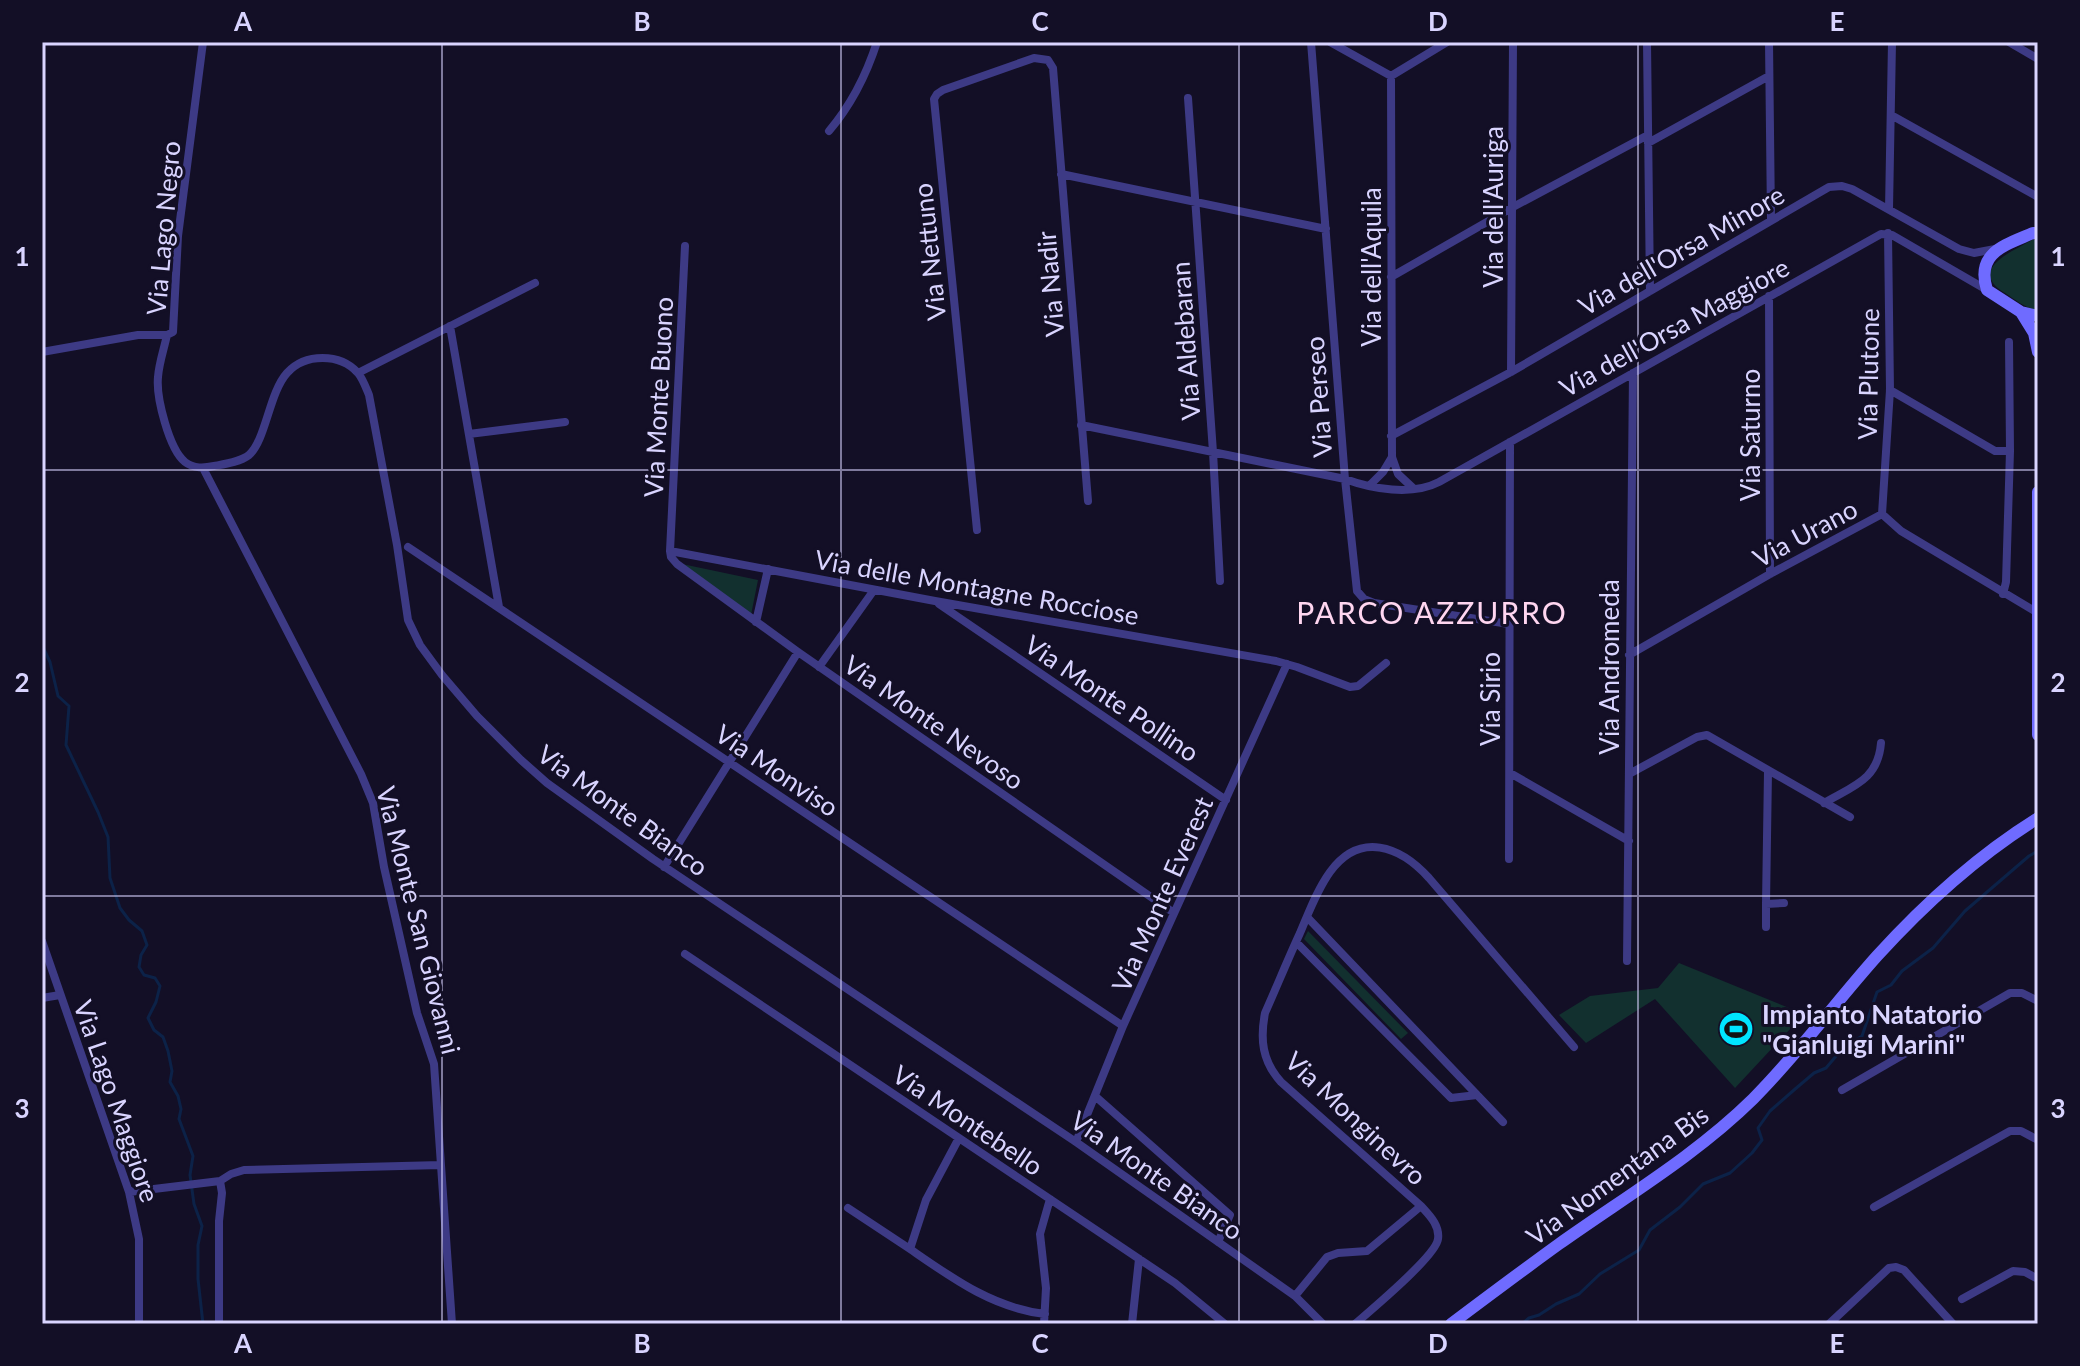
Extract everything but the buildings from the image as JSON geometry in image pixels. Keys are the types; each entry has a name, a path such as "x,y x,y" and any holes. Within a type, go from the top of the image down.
{"main road":[{"path":"2036,232 1996,249 1989,260 1984,280 1987,290 2021,312 2038,316"},
{"path":"2021,312 2034,333 2038,352"},
{"path":"2038,492 2038,735"},
{"name":"Via Nomentana Bis","path":"1451,1324 1704,1144 1797,1053 1915,916 2002,840 2038,818"}],"street":[{"name":"Via Lago Negro","path":"42,352 138,335 172,333 178,236 203,42"},
{"path":"829,131 858,92 877,42"},
{"name":"Via Perseo","path":"1311,42 1355,586 1361,597 1374,603 1509,624"},
{"path":"1330,42 1391,76 1447,42"},
{"name":"Via dell'Auriga","path":"1511,372 1513,42"},
{"path":"1647,42 1650,291"},
{"path":"1771,220 1769,45 1779,42"},
{"path":"1889,209 1892,42"},
{"path":"2009,42 2038,59"},
{"name":"Via Nettuno","path":"977,530 934,99 943,90 1029,59 1044,58 1051,63"},
{"name":"Via Nadir","path":"1051,63 1088,501"},
{"name":"Via dell'Aquila","path":"1391,76 1392,457"},
{"path":"1391,277 1513,207 1769,76"},
{"name":"Via Aldebaran","path":"1188,98 1220,581"},
{"path":"1891,115 2038,197"},
{"path":"1061,174 1326,229"},
{"name":"Via dell'Orsa Minore","path":"1391,436 1511,372 1833,186 1852,189 1959,249 1974,253 1996,249"},
{"path":"1888,233 1987,290"},
{"name":"Via dell'Orsa Maggiore","path":"1414,489 1433,485 1875,236 1888,233"},
{"name":"Via Plutone","path":"1882,514 1890,390 1888,233"},
{"name":"Via Monte Buono","path":"670,551 685,246"},
{"path":"167,335 157,381 164,417 180,457 189,465 203,468 239,460 250,454 280,382 300,363 313,358 331,359 358,373 535,283"},
{"name":"Via Saturno","path":"1769,296 1770,574"},
{"path":"450,326 499,607"},
{"path":"2003,594 2006,582 2010,451 2009,342"},
{"name":"Via Monte Bianco","path":"358,373 369,395 397,545 405,613 411,628 423,650 459,696 529,769 664,867 1076,1142 1295,1296 1323,1324"},
{"name":"Via Andromeda","path":"1627,961 1633,373"},
{"path":"1890,390 1995,451 2010,451"},
{"path":"469,434 565,422"},
{"path":"1081,425 1369,486 1414,489"},
{"name":"Via Sirio","path":"1509,859 1510,442"},
{"path":"1369,486 1392,457"},
{"path":"1392,457 1398,474 1414,489"},
{"name":"Via Monte San Giovanni","path":"203,468 370,795 417,1013 433,1058 452,1324"},
{"name":"Via Urano","path":"1629,655 1882,514 1901,531 2038,613"},
{"name":"Via Monviso","path":"408,547 1123,1026"},
{"name":"Via Monte Nevoso","path":"670,551 673,561 756,622 1174,913"},
{"name":"Via delle Montagne Rocciose","path":"670,551 1287,664 1353,687 1386,663"},
{"path":"756,622 768,569"},
{"path":"819,667 874,590"},
{"name":"Via Monte Pollino","path":"935,601 1226,800"},
{"path":"664,867 798,652"},
{"name":"Via Monte Everest","path":"1076,1142 1123,1026 1287,664"},
{"path":"1629,774 1704,735 1850,817"},
{"path":"1824,803 1871,773 1878,762 1881,743"},
{"path":"1766,927 1768,771"},
{"path":"1510,773 1629,841"},
{"name":"Via Monginevro","path":"1355,1324 1426,1258 1436,1245 1438,1229 1421,1206 1286,1086 1268,1063 1262,1041 1265,1013 1330,871 1348,854 1373,846 1385,848 1416,864 1574,1047"},
{"path":"1766,904 1784,903"},
{"path":"1307,917 1503,1122"},
{"name":"Via Lago Maggiore","path":"42,941 129,1192 139,1239 139,1324"},
{"path":"1296,942 1451,1098 1477,1095"},
{"name":"Via Montebello","path":"685,954 1139,1259 1196,1299 1225,1324"},
{"path":"1842,1090 2010,993 2022,993 2038,1001"},
{"path":"42,998 60,995"},
{"path":"1095,1096 1230,1215 1218,1242"},
{"path":"1874,1207 2010,1131 2021,1131 2038,1140"},
{"path":"910,1249 926,1200 959,1138"},
{"path":"129,1192 220,1181 244,1170 441,1165"},
{"path":"219,1324 220,1181"},
{"path":"848,1208 975,1292 1045,1319 1046,1283 1040,1234 1050,1199"},
{"path":"1295,1296 1327,1257 1370,1249 1421,1206"},
{"path":"1132,1324 1139,1259"},
{"path":"1829,1324 1894,1266 1904,1270 1953,1324"},
{"path":"1962,1299 2015,1270 2038,1279"}],"green space":[{"path":"2038,239 2038,311 2005,293 1994,285 1990,277 1996,262"},
{"path":"682,564 758,580 751,615"},
{"path":"1308,931 1408,1033 1401,1039 1304,939"},
{"name":"Impianto Natatorio \"Gianluigi Marini\"","path":"1679,963 1804,1014 1735,1088 1655,999 1586,1043 1559,1015 1590,996 1658,988"}],"waterway":[{"path":"42,645 50,662 58,696 69,706 66,745 108,837 110,878 120,908 142,931 147,945 139,967 144,975 155,978 160,986 148,1018 154,1030 163,1037 168,1051 172,1071 170,1082 178,1096 181,1109 179,1119 193,1156 190,1175 194,1204 202,1226 198,1245 198,1279 203,1324"},
{"path":"1522,1324 1579,1294 1600,1274 1639,1250 1650,1230 1703,1184 1730,1173 1752,1153 1762,1140 1758,1128 1770,1111 1814,1073 1826,1068 1843,1048 1862,1036 1877,992 1891,985 1902,971 1933,948 1965,911 2038,851"}],"place":[{"name":"Impianto Natatorio \"Gianluigi Marini\"","path":"1736,1029"}],"district":[{"name":"PARCO AZZURRO","path":"1432,612"}]}
